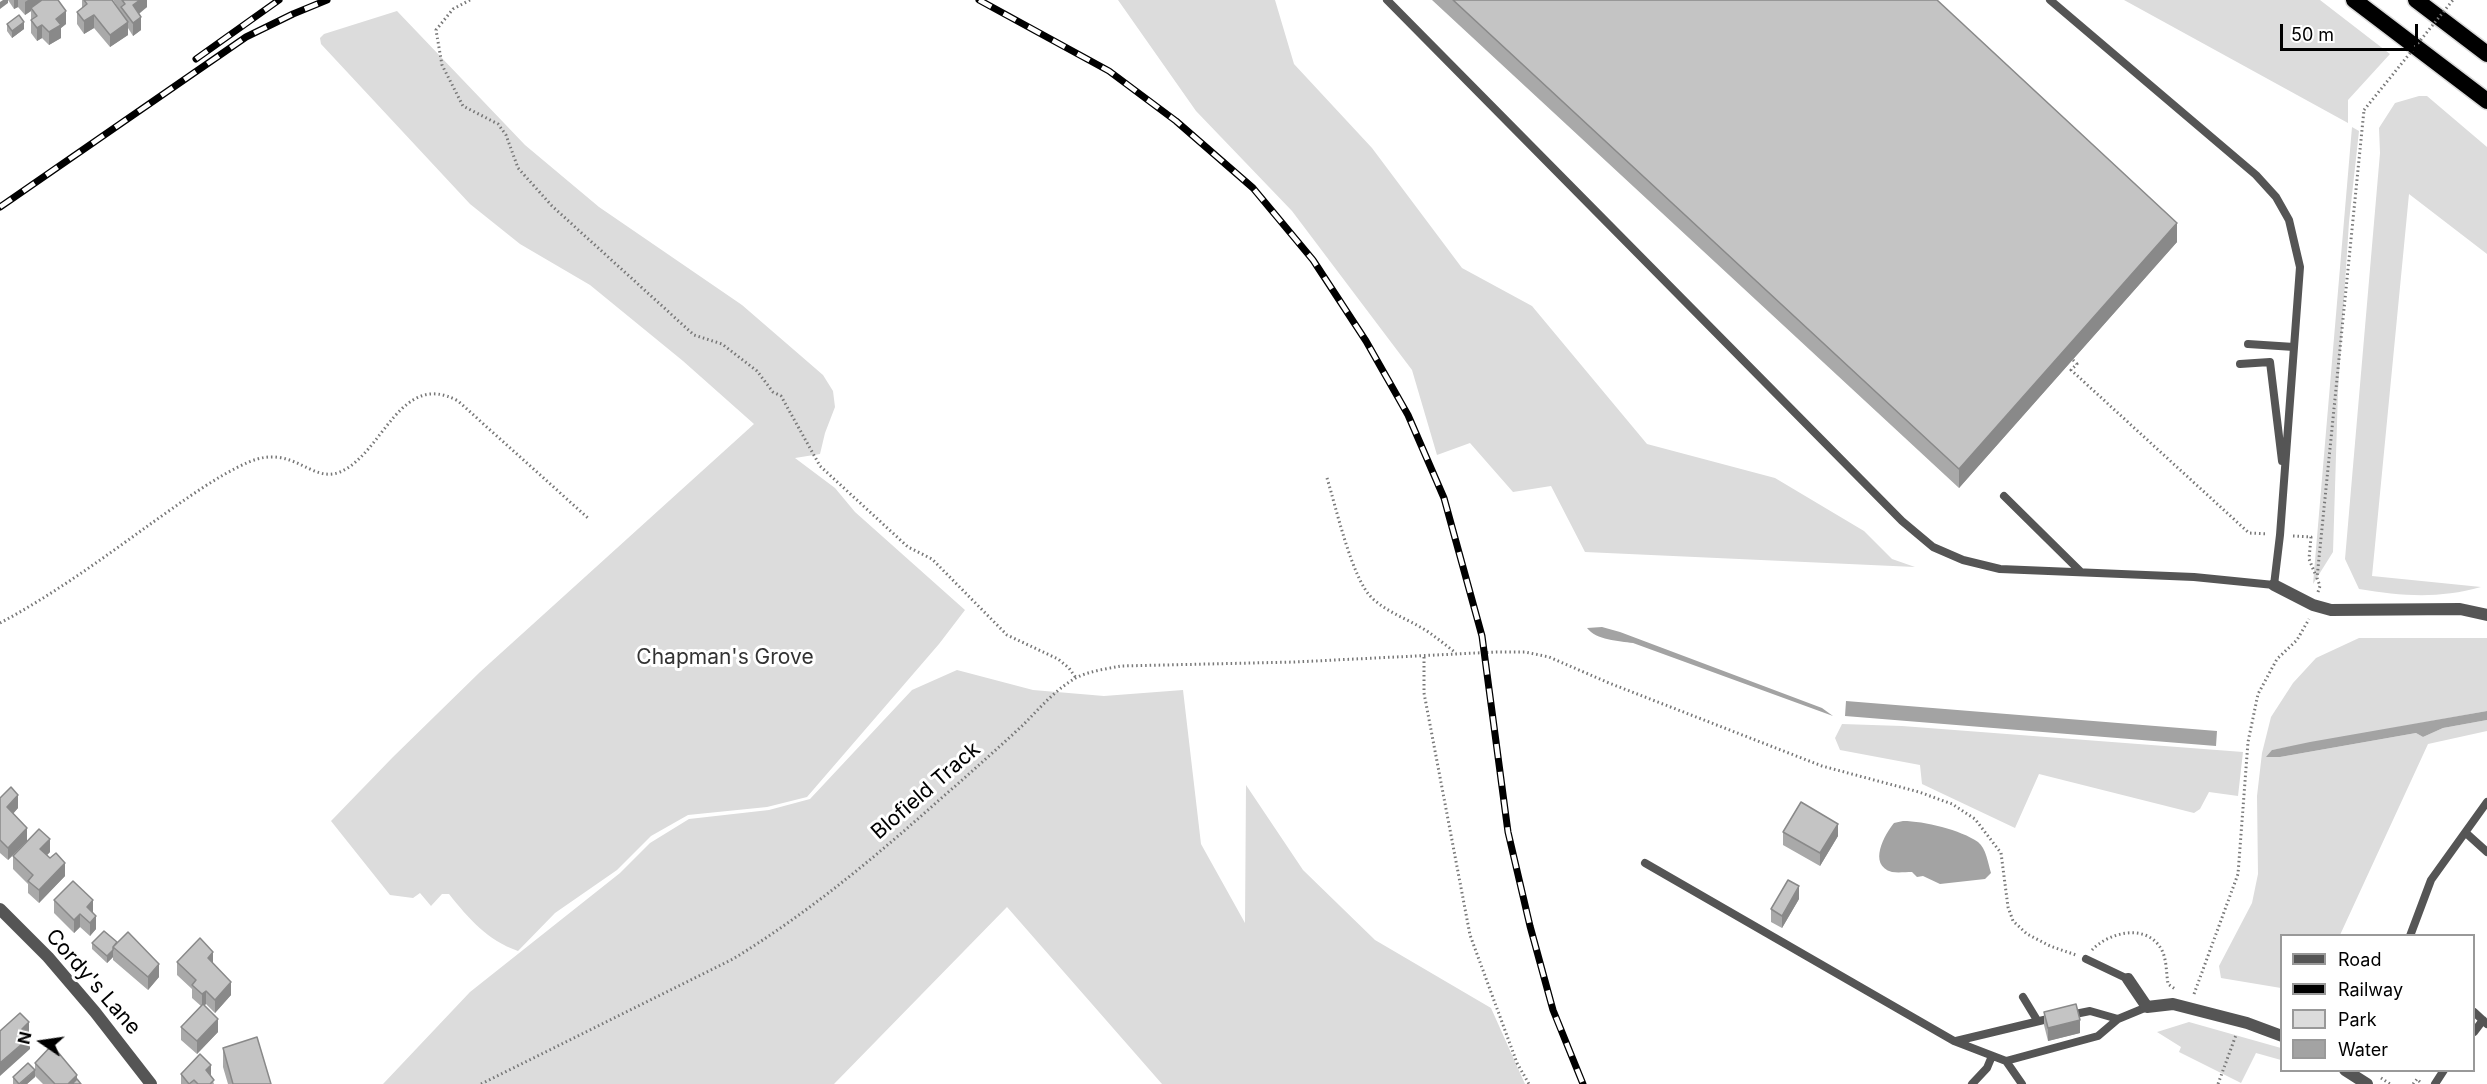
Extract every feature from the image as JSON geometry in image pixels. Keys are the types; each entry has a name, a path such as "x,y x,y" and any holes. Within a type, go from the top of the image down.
{"highway":[{"path":"2354,0 2487,101"},
{"path":"2416,0 2487,54"}],"street":[{"path":"2274,585 2313,605 2331,610 2460,609 2487,615"},
{"name":"Cordy's Lane","path":"0,909 48,957 95,1011 151,1084"},
{"path":"2128,979 2147,1007 2173,1004 2247,1023 2280,1035"},
{"path":"2347,1072 2367,1084"}],"lane":[{"path":"1387,0 1902,521 1933,547 1963,560 2000,569 2194,577 2274,585 2280,535 2300,267 2289,220 2276,197 2256,175 2050,0"},
{"path":"2248,344 2294,347"},
{"path":"2240,364 2270,362 2284,481"},
{"path":"2004,496 2081,572"},
{"path":"2411,934 2431,880 2487,802"},
{"path":"2466,833 2487,852"},
{"path":"1645,863 1954,1041 2006,1061 2098,1036 2118,1019 2147,1007"},
{"path":"2086,959 2128,979"},
{"path":"2023,997 2037,1020"},
{"path":"1954,1041 2010,1029 2037,1020 2090,1011 2118,1019"},
{"path":"1972,1084 1987,1068 1992,1056"},
{"path":"2006,1061 2022,1084"}],"path":[{"path":"470,0 453,9 436,30 442,65 463,106 498,123 506,135 518,168 552,206 694,335 722,344 758,371 773,392 781,396 820,466 908,547 932,559 1007,634 1058,659 1076,678"},
{"path":"2317,578 2364,110 2453,0"},
{"path":"2073,360 2077,364 2071,370 2249,533 2311,537 2309,559 2320,586 2307,624 2297,640 2277,659 2258,694 2248,742 2238,874 2193,996"},
{"path":"0,623 139,533 192,495 249,462 275,456 294,460 319,473 340,472 352,464 406,406 419,396 430,392 440,393 458,401 588,518"},
{"path":"1327,478 1351,556 1362,585 1370,596 1385,609 1426,631 1458,654"},
{"name":"Blofield Track","path":"481,1084 733,959 801,916 929,809 1062,687 1076,678 1121,666 1524,652 1549,657 1609,683 1822,766 1918,792 1952,804 1975,819 2001,853 2008,907 2013,921 2027,934 2050,946 2086,959"},
{"path":"1424,657 1424,693 1470,935 1517,1063 1529,1084"},
{"path":"2086,959 2093,948 2104,938 2138,933 2156,942 2162,949 2168,984 2175,990"},
{"path":"2218,1084 2234,1038 2247,1023"},
{"path":"2413,1084 2417,1079 2422,1084"}],"green space":[{"path":"1118,0 1275,0 1294,64 1372,148 1462,268 1532,306 1647,444 1775,478 1864,531 1892,559 1915,567 1585,552 1551,486 1513,492 1470,443 1437,455 1412,370 1292,211 1196,111"},
{"path":"2124,0 2320,0 2390,54 2348,100 2348,123"},
{"name":"Chapman's Grove","path":"397,11 525,145 599,207 742,305 823,375 833,391 835,407 820,454 795,458 835,488 855,512 965,610 939,644 807,797 767,807 688,815 651,836 617,870 555,913 518,951 497,941 479,928 449,894 442,894 431,906 420,893 413,898 390,895 331,821 480,672 754,424 683,361 590,285 520,244 470,204 321,44 320,38 324,34"},
{"path":"2427,96 2487,147 2487,254 2409,194 2372,576 2481,587 2435,595 2359,589 2345,559 2380,153 2379,128 2395,103"},
{"path":"2352,127 2359,131 2349,222 2338,391 2333,552 2313,584"},
{"path":"2359,638 2487,638 2487,711 2272,750 2280,757 2416,733 2423,737 2443,728 2487,720 2487,731 2428,744 2340,934 2280,934 2280,988 2221,978 2219,966 2252,903 2258,874 2257,796 2262,753 2271,717 2293,683 2316,658"},
{"path":"957,670 1033,690 1104,696 1183,690 1201,844 1245,923 1246,785 1303,870 1375,940 1491,1008 1525,1084 1162,1084 1007,907 834,1084 383,1084 470,992 620,873 650,843 689,819 769,810 810,799 912,690"},
{"path":"1842,724 1902,726 2243,752 2238,796 2209,792 2200,809 2194,813 2039,774 2015,828 1922,784 1920,765 1840,750 1835,738"},
{"path":"2189,1022 2280,1048 2280,1060 2256,1053 2241,1083 2179,1052 2181,1047 2157,1032"}],"water":[{"path":"1602,627 1822,708 1833,716 1633,643 1615,641 1596,635 1587,628"},
{"path":"1846,701 2217,731 2216,746 1845,716"},
{"path":"2487,711 2487,720 2443,728 2423,737 2416,733 2280,757 2266,757 2272,750 2310,742"},
{"path":"1903,821 1942,827 1978,842 1983,848 1991,873 1985,879 1940,884 1923,876 1917,877 1912,872 1892,872 1885,868 1880,863 1879,856 1883,841 1894,823"}],"building":[{"path":"42,0 58,0 66,11 56,19 61,25 49,32 42,25 37,28 31,20 37,16 31,8"},
{"path":"84,0 112,0 128,22 110,35 94,15 84,21 77,12 87,4"},
{"path":"122,0 140,0 133,5 141,17 133,23 121,7 125,4"},
{"path":"1453,0 1937,0 2177,223 1959,469"},
{"path":"19,15 24,22 12,31 7,24"},
{"path":"11,787 18,795 7,807 27,828 8,848 0,840 0,798"},
{"path":"1801,802 1838,824 1820,853 1783,832"},
{"path":"39,829 50,839 40,849 50,858 56,853 65,863 39,890 28,881 33,875 13,856"},
{"path":"1788,880 1799,886 1782,916 1771,909"},
{"path":"73,881 93,900 87,907 96,916 90,923 80,914 74,920 54,900"},
{"path":"104,931 117,942 107,956 92,943"},
{"path":"128,932 159,964 148,977 113,947"},
{"path":"200,938 213,952 208,958 231,982 215,1000 206,991 202,994 192,985 196,980 177,962"},
{"path":"203,1004 218,1019 197,1041 181,1027"},
{"path":"2076,1004 2080,1020 2048,1028 2044,1012"},
{"path":"20,1013 29,1022 22,1029 30,1037 0,1063 0,1031"},
{"path":"257,1037 271,1084 233,1084 223,1048"},
{"path":"52,1045 77,1075 68,1084 55,1084 35,1063"},
{"path":"200,1054 211,1065 206,1070 214,1080 210,1084 198,1084 194,1080 189,1084 181,1074"},
{"path":"28,1063 35,1070 19,1084 13,1077"}],"railway":[{"path":"196,59 279,0"},
{"path":"0,207 246,37 327,0"},
{"path":"979,0 1109,71 1176,121 1253,188 1313,260 1366,341 1408,415 1444,498 1482,636 1508,832 1553,1010 1583,1084"}]}
